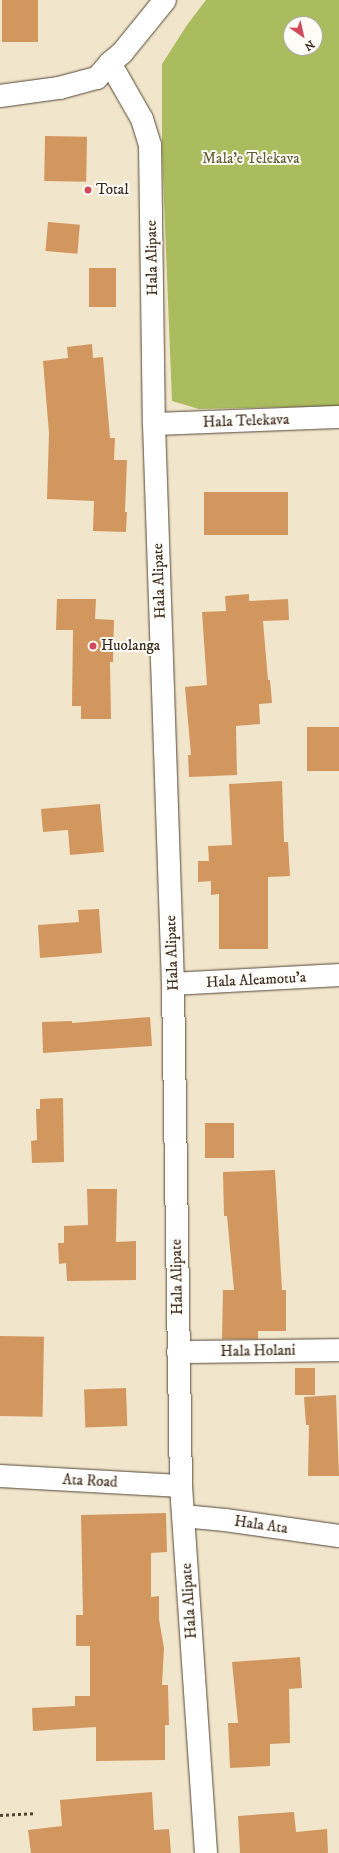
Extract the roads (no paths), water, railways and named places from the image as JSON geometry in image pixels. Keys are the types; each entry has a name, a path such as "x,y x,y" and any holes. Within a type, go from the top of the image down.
{"street":[{"path":"0,96 79,84 97,78 110,63 122,53 165,0"},
{"name":"Hala Alipate","path":"110,63 142,119 150,145 154,424 173,984 181,1486 206,1853"},
{"name":"Hala Telekava","path":"154,424 339,417"},
{"name":"Hala Aleamotu'a","path":"173,984 339,975"},
{"name":"Hala Holani","path":"178,1352 339,1350"},
{"name":"Ata Road","path":"0,1476 181,1486"},
{"name":"Hala Ata","path":"184,1516 225,1520 339,1536"}],"place":[{"name":"Total","path":"88,190"},
{"name":"Huolanga","path":"93,646"}],"park label":[{"name":"Mala'e Telekava","path":"251,159"}]}
